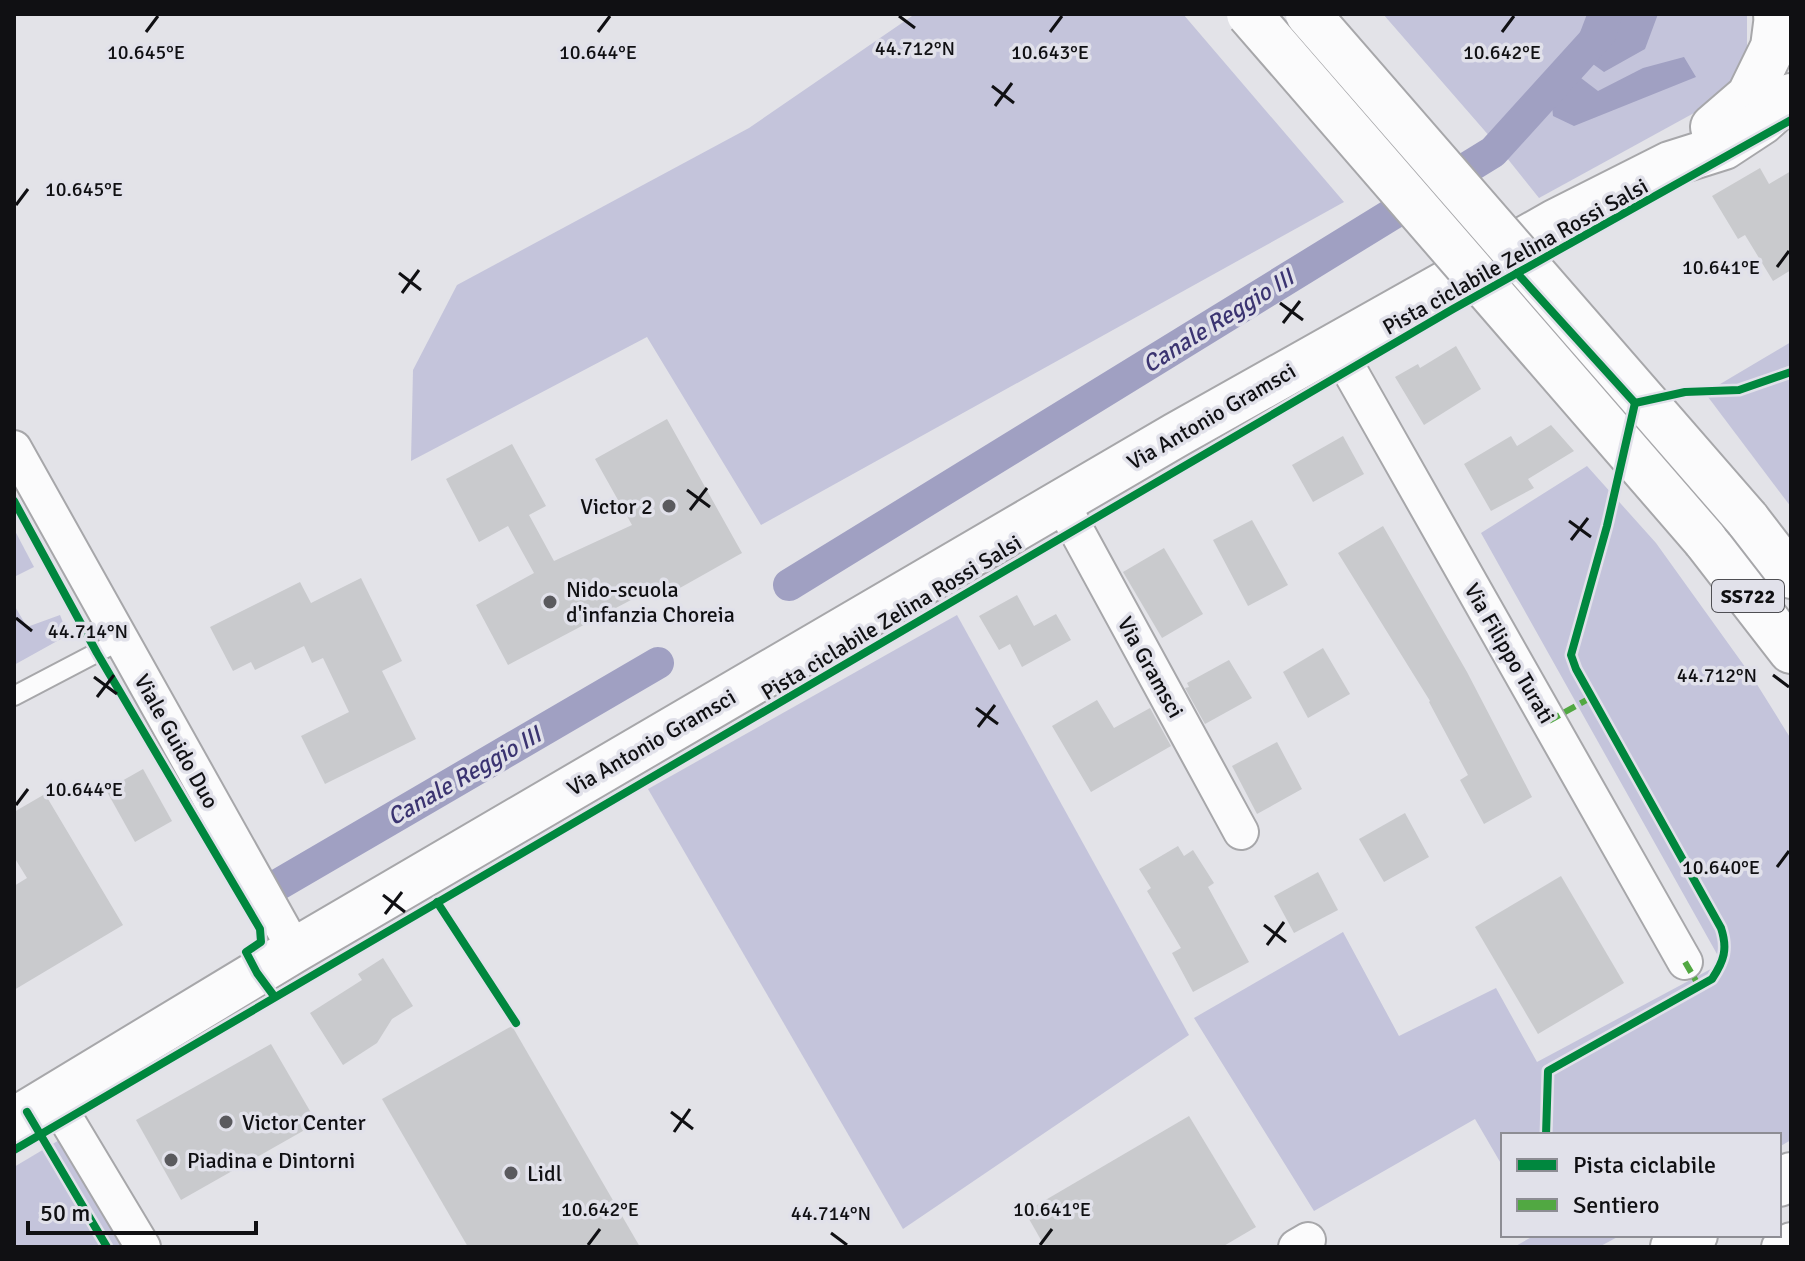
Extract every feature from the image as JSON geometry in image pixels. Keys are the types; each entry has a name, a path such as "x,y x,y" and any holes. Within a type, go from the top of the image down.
{"main road":[{"name":"SS722","path":"1249,14 1705,540 1791,651"},
{"name":"SS722","path":"1308,14 1747,519 1791,576"},
{"name":"Via Antonio Gramsci","path":"1670,164 1749,96 1773,47 1781,22"},
{"name":"Via Antonio Gramsci","path":"14,1120 295,950 1061,502 1555,222 1670,164 1724,147 1762,122 1791,96"},
{"path":"1673,1247 1691,1237"}],"street":[{"name":"Via Filippo Turati","path":"1333,347 1350,371 1685,962"},
{"name":"Viale Guido Duo","path":"14,448 295,950"},
{"name":"Via Gramsci","path":"1061,502 1241,832"},
{"path":"53,1097 143,1247"},
{"path":"1779,1247 1791,1240"}],"lane":[{"path":"14,696 121,640"}],"shaded area":[{"path":"915,14 1183,14 1344,202 761,525 647,337 411,461 413,370 457,285 749,128"},
{"path":"1383,14 1747,14 1747,60 1725,96 1539,198"},
{"path":"1587,14 1658,14 1645,49 1604,72 1579,54 1584,48 1576,43"},
{"path":"1684,57 1696,77 1574,126 1553,116 1552,106 1577,75 1598,91 1643,68"},
{"path":"1791,342 1791,507 1705,393"},
{"path":"1587,466 1656,543 1753,678 1791,739 1791,1140 1781,1146 1781,1133 1501,1133 1501,1164 1475,1119 1314,1211 1194,1018 1343,932 1399,1036 1496,988 1537,1062 1722,963 1481,533"},
{"path":"14,529 34,567 14,577"},
{"path":"14,605 27,627 60,615 68,635 14,665"},
{"path":"957,615 1189,1035 903,1229 648,789"},
{"path":"61,1139 122,1247 14,1247 14,1167"},
{"path":"1532,1237 1617,1237 1599,1247 1514,1247"}],"building":[{"path":"1760,168 1769,184 1791,171 1791,270 1773,281 1745,235 1738,239 1712,196"},
{"path":"1456,346 1481,389 1424,425 1395,377 1418,364 1420,368"},
{"path":"667,419 742,553 671,593 665,582 508,665 476,605 534,573 508,526 479,542 446,479 512,444 546,506 529,515 554,561 632,525 595,459"},
{"path":"1551,425 1574,451 1528,479 1534,488 1491,511 1464,464 1511,436 1517,446"},
{"path":"1343,436 1364,474 1313,502 1292,465"},
{"path":"1252,520 1288,585 1248,606 1213,540"},
{"path":"1383,526 1467,672 1532,797 1484,824 1460,780 1468,775 1430,701 1338,553"},
{"path":"1164,548 1203,614 1162,638 1123,572"},
{"path":"361,578 402,661 382,671 416,739 325,784 301,736 349,712 323,658 312,663 304,646 255,670 251,662 233,671 210,627 300,582 311,603"},
{"path":"1017,595 1034,626 1056,614 1071,640 1022,667 1010,644 999,650 979,616"},
{"path":"1323,648 1350,694 1308,718 1283,672"},
{"path":"1229,660 1252,698 1205,724 1185,688 1189,687 1187,683"},
{"path":"1097,700 1114,728 1150,708 1171,746 1091,792 1052,726"},
{"path":"1277,742 1302,789 1257,814 1232,766"},
{"path":"143,769 172,821 135,842 106,790"},
{"path":"45,794 123,925 14,990 14,886 27,878 14,857 14,812"},
{"path":"1405,813 1429,857 1384,882 1359,839"},
{"path":"1178,846 1184,856 1193,850 1214,883 1208,887 1249,962 1193,992 1172,953 1181,948 1147,891 1151,888 1139,869"},
{"path":"1318,872 1338,910 1294,933 1274,896"},
{"path":"1561,876 1624,983 1538,1034 1475,927"},
{"path":"383,958 413,1006 392,1019 377,1043 343,1065 310,1013 362,980 358,974"},
{"name":"Lidl","path":"512,1026 640,1247 468,1247 382,1099"},
{"name":"Victor Center","path":"271,1044 317,1123 181,1200 136,1120"},
{"path":"1189,1116 1256,1227 1222,1247 1045,1247 1025,1212"}],"waterway":[{"name":"Canale Reggio III","path":"789,585 1493,152 1600,34 1606,14"},
{"name":"Canale Reggio III","path":"269,890 658,663"}],"marked path":[{"path":"1549,721 1592,697"},
{"path":"1685,962 1699,986"}],"cycle path":[{"name":"Pista ciclabile Zelina Rossi Salsi","path":"14,1150 1453,309 1791,120"},
{"name":"Pista ciclabile Zelina Rossi Salsi","path":"1517,273 1635,403"},
{"path":"1546,1133 1548,1071 1712,979 1724,949 1721,928 1571,655 1607,526 1635,403 1685,392 1739,390 1791,372"},
{"path":"14,501 97,653 260,929 261,942 246,952 274,996"},
{"path":"437,902 516,1023"},
{"path":"27,1112 107,1247"}],"place":[{"name":"Victor 2","path":"669,506"},
{"name":"Nido-scuola d'infanzia Choreia","path":"550,602"},
{"name":"Victor Center","path":"226,1122"},
{"name":"Piadina e Dintorni","path":"171,1160"},
{"name":"Lidl","path":"511,1173"}]}
